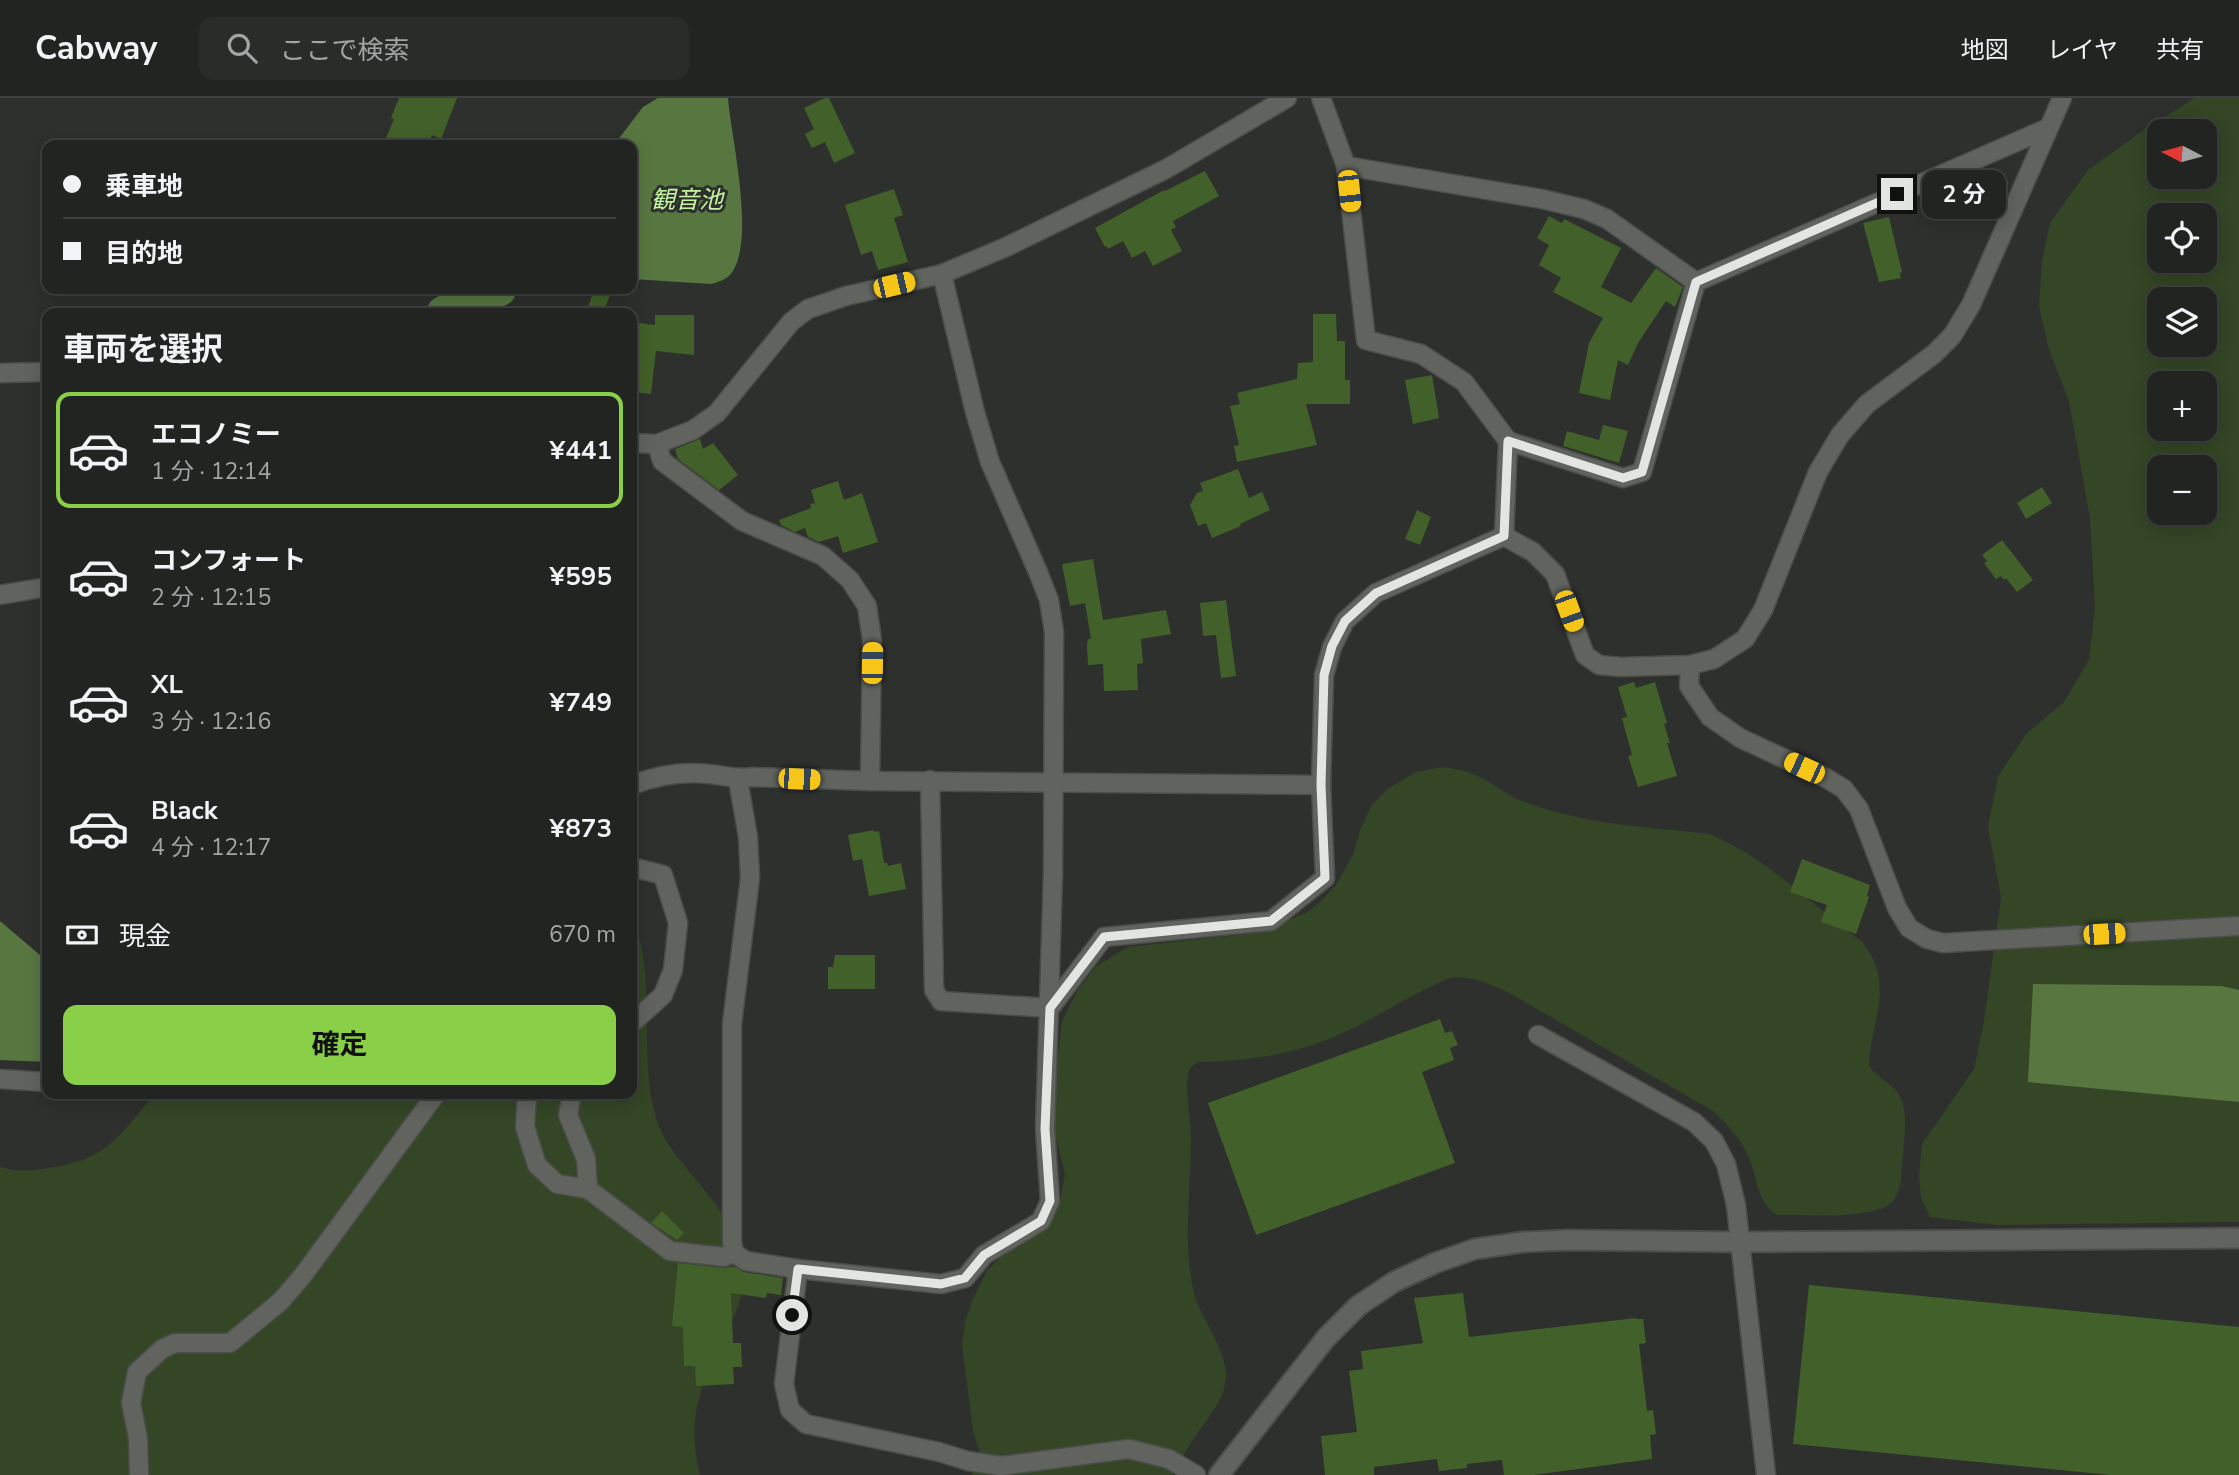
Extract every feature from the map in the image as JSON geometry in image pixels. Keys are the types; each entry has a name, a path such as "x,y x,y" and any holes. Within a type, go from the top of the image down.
{"street":[{"path":"637,443 657,444 693,430 717,413 791,322 808,309 846,296 942,274 1006,247 1166,169 1287,98"},
{"path":"1321,98 1346,166 1366,340 1421,354 1464,382 1508,441 1623,478 1642,472 1696,282"},
{"path":"1504,536 1533,552 1555,574 1586,655 1599,665 1690,665 1714,659 1745,639 1763,610 1818,472 1840,435 1867,404 1934,354 1952,336 1971,305 2062,98"},
{"path":"1696,282 2048,128"},
{"path":"1346,166 1542,199 1584,209 1608,219 1696,282"},
{"path":"734,1253 746,1261 798,1269 941,1284 965,1278 984,1255 1041,1221 1050,1201 1045,1129 1050,1008 1054,632 1049,600 990,461 975,412 942,274"},
{"path":"0,373 42,372"},
{"path":"1504,536 1508,441"},
{"path":"657,444 662,461 742,521 823,556 850,580 867,606 872,640 870,781"},
{"path":"1050,1008 1104,937 1271,921 1325,878 1321,785 1324,675 1332,646 1345,621 1376,593 1504,536"},
{"path":"0,595 42,588"},
{"path":"1690,665 1689,686 1710,717 1740,738 1844,789 1859,809 1897,908 1909,928 1927,939 1943,943 2239,926"},
{"path":"637,783 663,775 708,774 738,780 752,777 870,781 1321,785"},
{"path":"734,1253 732,1024 750,878 748,837 738,780"},
{"path":"930,780 934,990 941,1001 1050,1008"},
{"path":"637,868 663,875 678,923 673,970 663,995 637,1018"},
{"path":"1538,1035 1694,1122 1714,1141 1726,1164 1736,1205 1766,1475"},
{"path":"0,1079 42,1082"},
{"path":"139,1475 138,1438 131,1403 137,1372 162,1349 175,1343 230,1343 281,1301 304,1274 432,1099"},
{"path":"527,1099 525,1127 537,1165 557,1184 588,1189 670,1251 723,1258 734,1253"},
{"path":"571,1099 568,1115 586,1159 588,1189"},
{"path":"1219,1475 1326,1338 1367,1300 1394,1282 1435,1263 1475,1249 1523,1242 1568,1240 1739,1242 2239,1238"},
{"path":"798,1269 784,1384 790,1410 806,1424 1001,1466 1129,1449 1169,1459 1196,1475"}],"shaded area":[{"path":"2195,98 2239,98 2239,1222 1997,1225 1930,1217 1921,1197 1919,1176 1922,1144 1974,1069 1984,1021 2001,898 1988,827 1998,776 2026,734 2064,702 2089,660 2095,607 2090,518 2069,401 2049,350 2039,306 2042,261 2050,223 2088,170 2147,128 2147,189 2217,189 2217,119 2161,119"},
{"path":"1443,767 1474,774 1517,799 1567,815 1614,824 1709,834 1769,868 1862,942 1878,972 1880,987 1869,1065 1896,1091 1905,1116 1901,1179 1893,1201 1884,1207 1856,1214 1777,1215 1770,1210 1761,1196 1744,1148 1713,1111 1513,995 1475,979 1450,978 1345,1032 1313,1045 1264,1057 1197,1062 1190,1069 1187,1090 1191,1139 1188,1235 1190,1274 1197,1303 1222,1356 1226,1377 1218,1402 1172,1475 971,1475 981,1456 973,1431 962,1345 965,1322 987,1270 1016,1244 1043,1225 1058,1209 1065,1174 1047,1101 1058,1056 1062,1022 1076,993 1095,967 1128,947 1256,933 1306,913 1336,885 1353,855 1361,828 1372,805 1389,788 1416,772"},
{"path":"637,931 644,966 648,1070 657,1121 670,1147 712,1199 734,1233 741,1255 740,1300 708,1373 695,1419 694,1436 700,1475 0,1475 0,1167 35,1170 68,1165 98,1153 132,1122 150,1099 637,1099"}],"water":[{"name":"観音池","path":"658,98 728,98 742,215 738,260 724,280 711,284 637,279 637,140 618,140 643,107"},
{"path":"0,921 42,957 42,1062 0,1060"},
{"path":"2033,984 2221,986 2239,990 2239,1102 2028,1082"}],"building":[{"path":"399,98 457,98 441,139 432,135 430,140 385,140 394,119 391,118"},
{"path":"829,98 855,153 834,163 825,142 812,148 805,134 814,129 804,108"},
{"path":"1205,171 1219,196 1173,221 1176,227 1171,230 1182,251 1153,266 1145,251 1132,258 1123,241 1108,249 1105,247 1095,228"},
{"path":"894,189 903,215 894,218 908,262 878,270 872,251 861,255 845,205"},
{"path":"1549,216 1562,223 1564,219 1621,248 1601,287 1631,303 1656,268 1683,287 1675,307 1666,301 1638,343 1628,365 1618,360 1610,400 1579,393 1589,343 1603,318 1553,292 1561,278 1539,265 1549,245 1537,238"},
{"path":"1889,217 1902,272 1901,278 1879,282 1863,223"},
{"path":"593,294 610,295 605,308 588,308"},
{"path":"1313,314 1336,314 1337,341 1345,341 1345,380 1350,380 1350,404 1306,404 1317,445 1237,462 1234,446 1239,445 1230,406 1240,404 1237,393 1297,379 1298,363 1313,362"},
{"path":"655,315 694,315 694,355 656,351 651,394 637,393 637,323 655,325"},
{"path":"1432,375 1439,418 1413,424 1405,380"},
{"path":"1603,425 1628,431 1619,463 1563,446 1567,431 1599,440"},
{"path":"700,439 703,449 713,443 738,475 719,490 678,459 675,449"},
{"path":"1238,469 1249,498 1262,492 1270,510 1212,538 1206,523 1198,526 1190,505 1197,493 1203,491 1200,483"},
{"path":"838,481 844,500 862,493 878,542 843,553 838,536 819,542 808,537 805,528 795,532 781,525 779,520 811,508 810,504 815,503 811,490"},
{"path":"2042,487 2052,503 2026,519 2017,503"},
{"path":"1417,510 1431,517 1420,545 1405,539"},
{"path":"2002,540 2033,580 2017,592 2006,578 2004,580 2001,576 1996,579 1984,563 1987,561 1982,555"},
{"path":"1093,559 1103,620 1166,610 1171,634 1141,639 1143,663 1137,664 1138,690 1104,691 1103,664 1088,665 1087,645 1088,639 1091,639 1085,603 1070,606 1062,564"},
{"path":"1226,600 1236,676 1221,678 1216,635 1203,636 1200,603"},
{"path":"1634,682 1636,688 1655,682 1667,723 1664,724 1670,743 1667,743 1677,776 1638,787 1628,756 1632,755 1622,718 1627,717 1618,687"},
{"path":"879,831 884,863 888,866 901,863 906,889 869,896 862,859 853,861 848,835"},
{"path":"1802,859 1870,885 1869,897 1856,934 1821,922 1827,905 1790,892"},
{"path":"835,955 875,955 875,989 828,989 828,967 833,967"},
{"path":"1440,1019 1445,1033 1452,1031 1458,1045 1450,1048 1454,1060 1422,1072 1455,1163 1256,1235 1208,1103"},
{"path":"662,1211 684,1233 677,1240 651,1223"},
{"path":"678,1263 735,1267 744,1272 783,1278 781,1295 767,1293 766,1298 731,1293 733,1343 741,1343 742,1367 733,1367 734,1384 696,1386 695,1366 684,1366 683,1327 672,1326"},
{"path":"1809,1285 2239,1327 2239,1475 2111,1475 1793,1444"},
{"path":"1463,1293 1469,1337 1643,1319 1646,1343 1639,1344 1647,1411 1653,1410 1656,1434 1650,1435 1652,1459 1533,1475 1504,1475 1502,1460 1439,1471 1437,1459 1374,1467 1374,1475 1325,1475 1321,1436 1357,1432 1349,1371 1363,1369 1361,1351 1423,1343 1414,1298"}],"waterway":[{"path":"455,308 488,294"}],"route":[{"path":"792,1315 798,1269 941,1284 965,1278 984,1255 1041,1221 1050,1201 1045,1129 1050,1008 1104,937 1271,921 1325,878 1321,785 1324,675 1332,646 1345,621 1376,593 1504,536 1508,441 1623,478 1642,472 1696,282 1897,194"}]}
